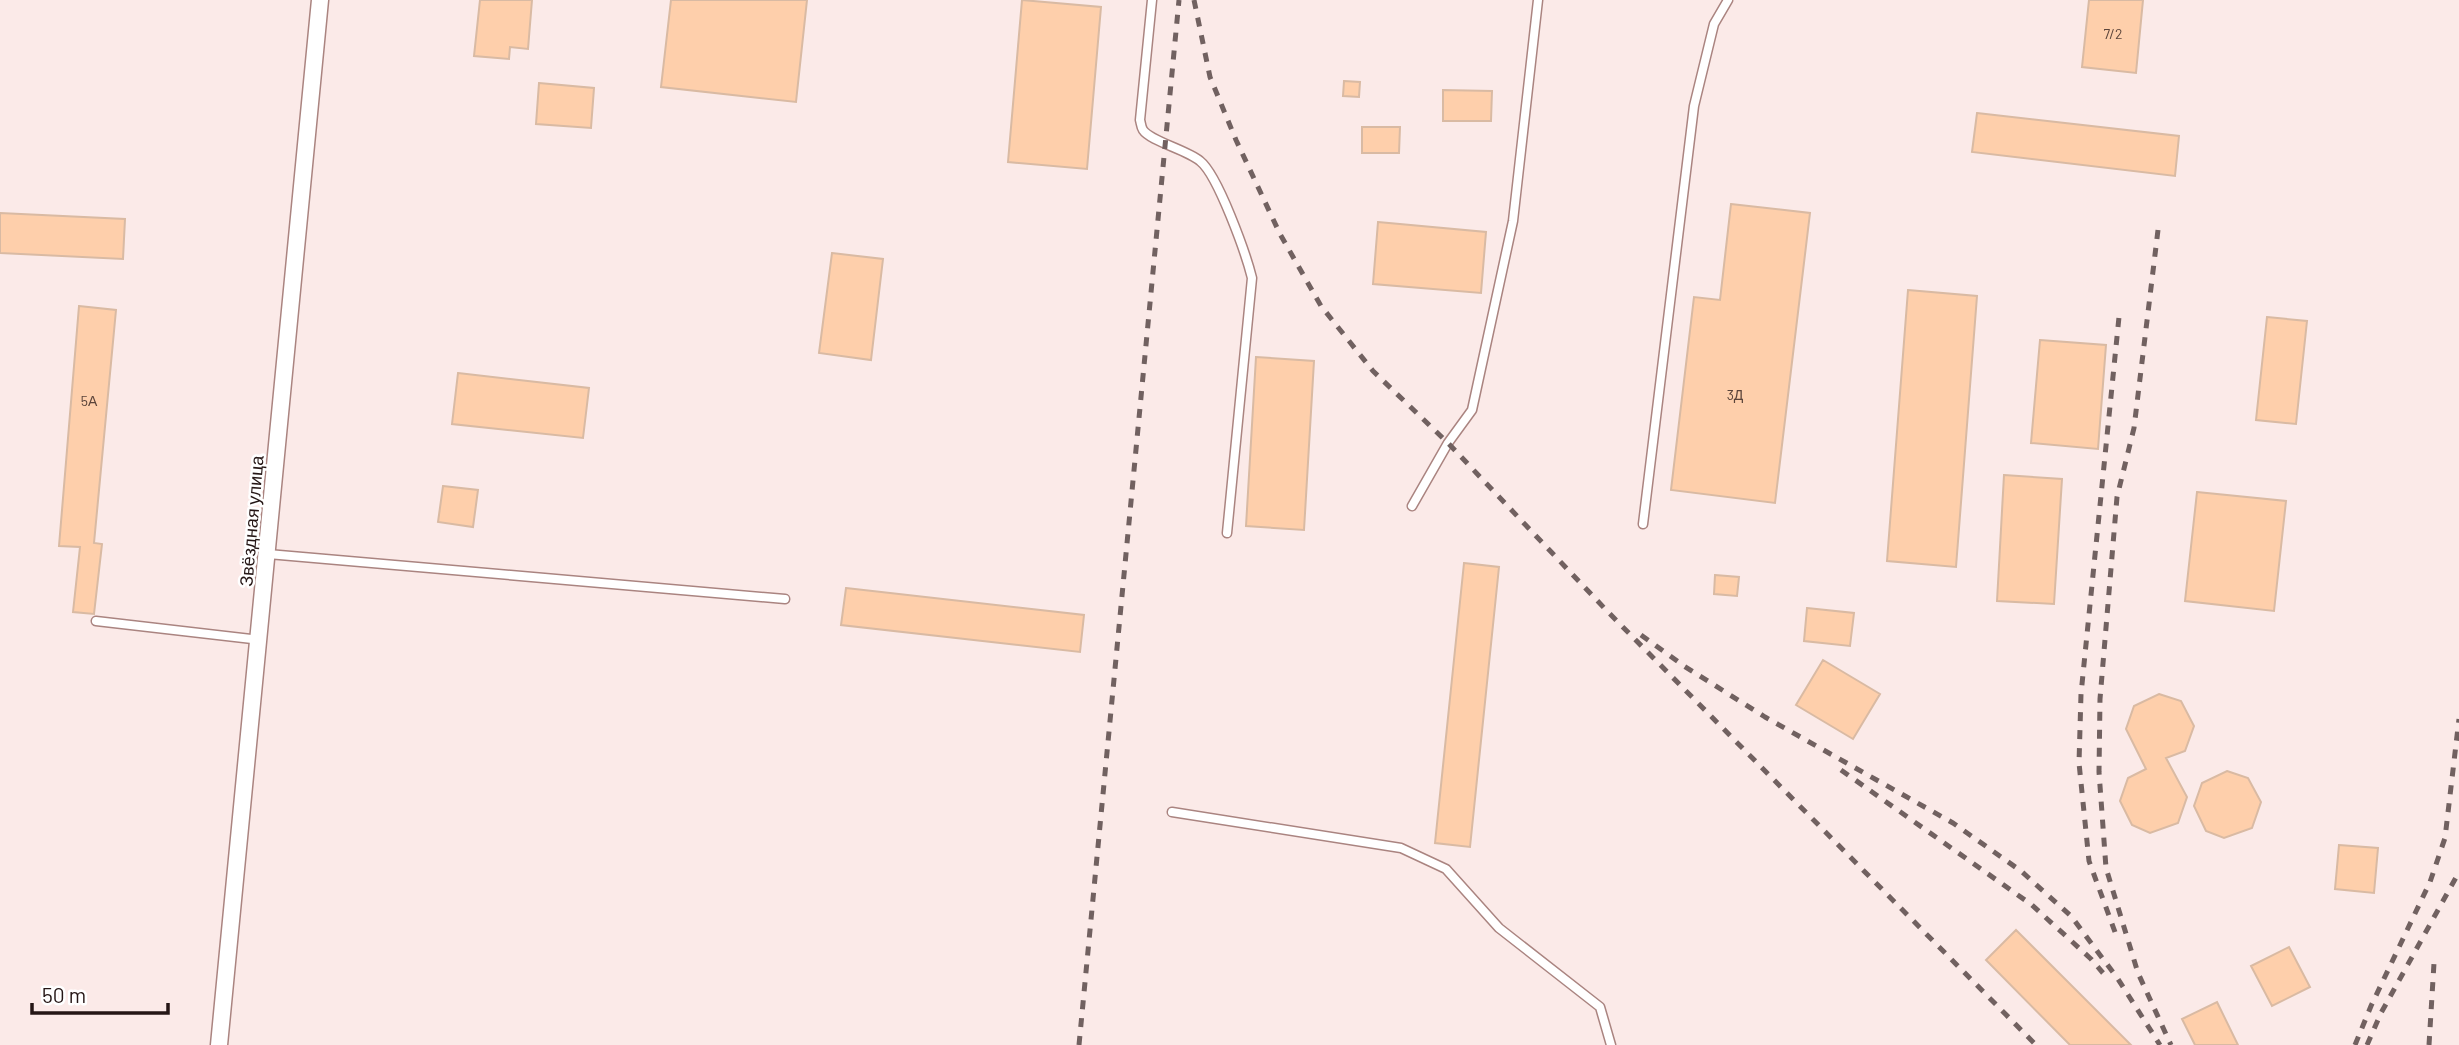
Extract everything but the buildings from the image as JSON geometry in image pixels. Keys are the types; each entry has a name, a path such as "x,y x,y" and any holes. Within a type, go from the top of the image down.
{"street":[{"name":"Звёздная улица","path":"219,1045 320,0"}],"lane":[{"path":"1152,0 1140,120 1143,131 1202,162 1214,182 1247,258 1252,278 1227,533"},
{"path":"1412,506 1448,443 1472,410 1513,221 1538,0"},
{"path":"1643,524 1694,106 1714,24 1728,0"},
{"path":"268,554 785,599"},
{"path":"96,621 260,640"},
{"path":"1172,812 1401,848 1446,869 1499,928 1600,1007 1611,1045"}],"railway":[{"path":"1079,1045 1179,0"},
{"path":"1194,0 1210,77 1280,234 1321,306 1373,371 1448,443 1608,612 2036,1045"},
{"path":"2158,230 2134,428 2117,497 2100,699 2099,772 2106,868 2138,973 2171,1045"},
{"path":"2115,932 2089,861 2079,763 2081,694 2119,317"},
{"path":"1641,635 1684,666 1765,717 1953,823 2021,871 2071,916 2118,979 2160,1045"},
{"path":"2355,1045 2430,882 2445,838 2459,719"},
{"path":"1841,770 2032,905 2103,973"},
{"path":"2367,1045 2381,1013 2459,872"},
{"path":"2429,1045 2434,963"}]}
